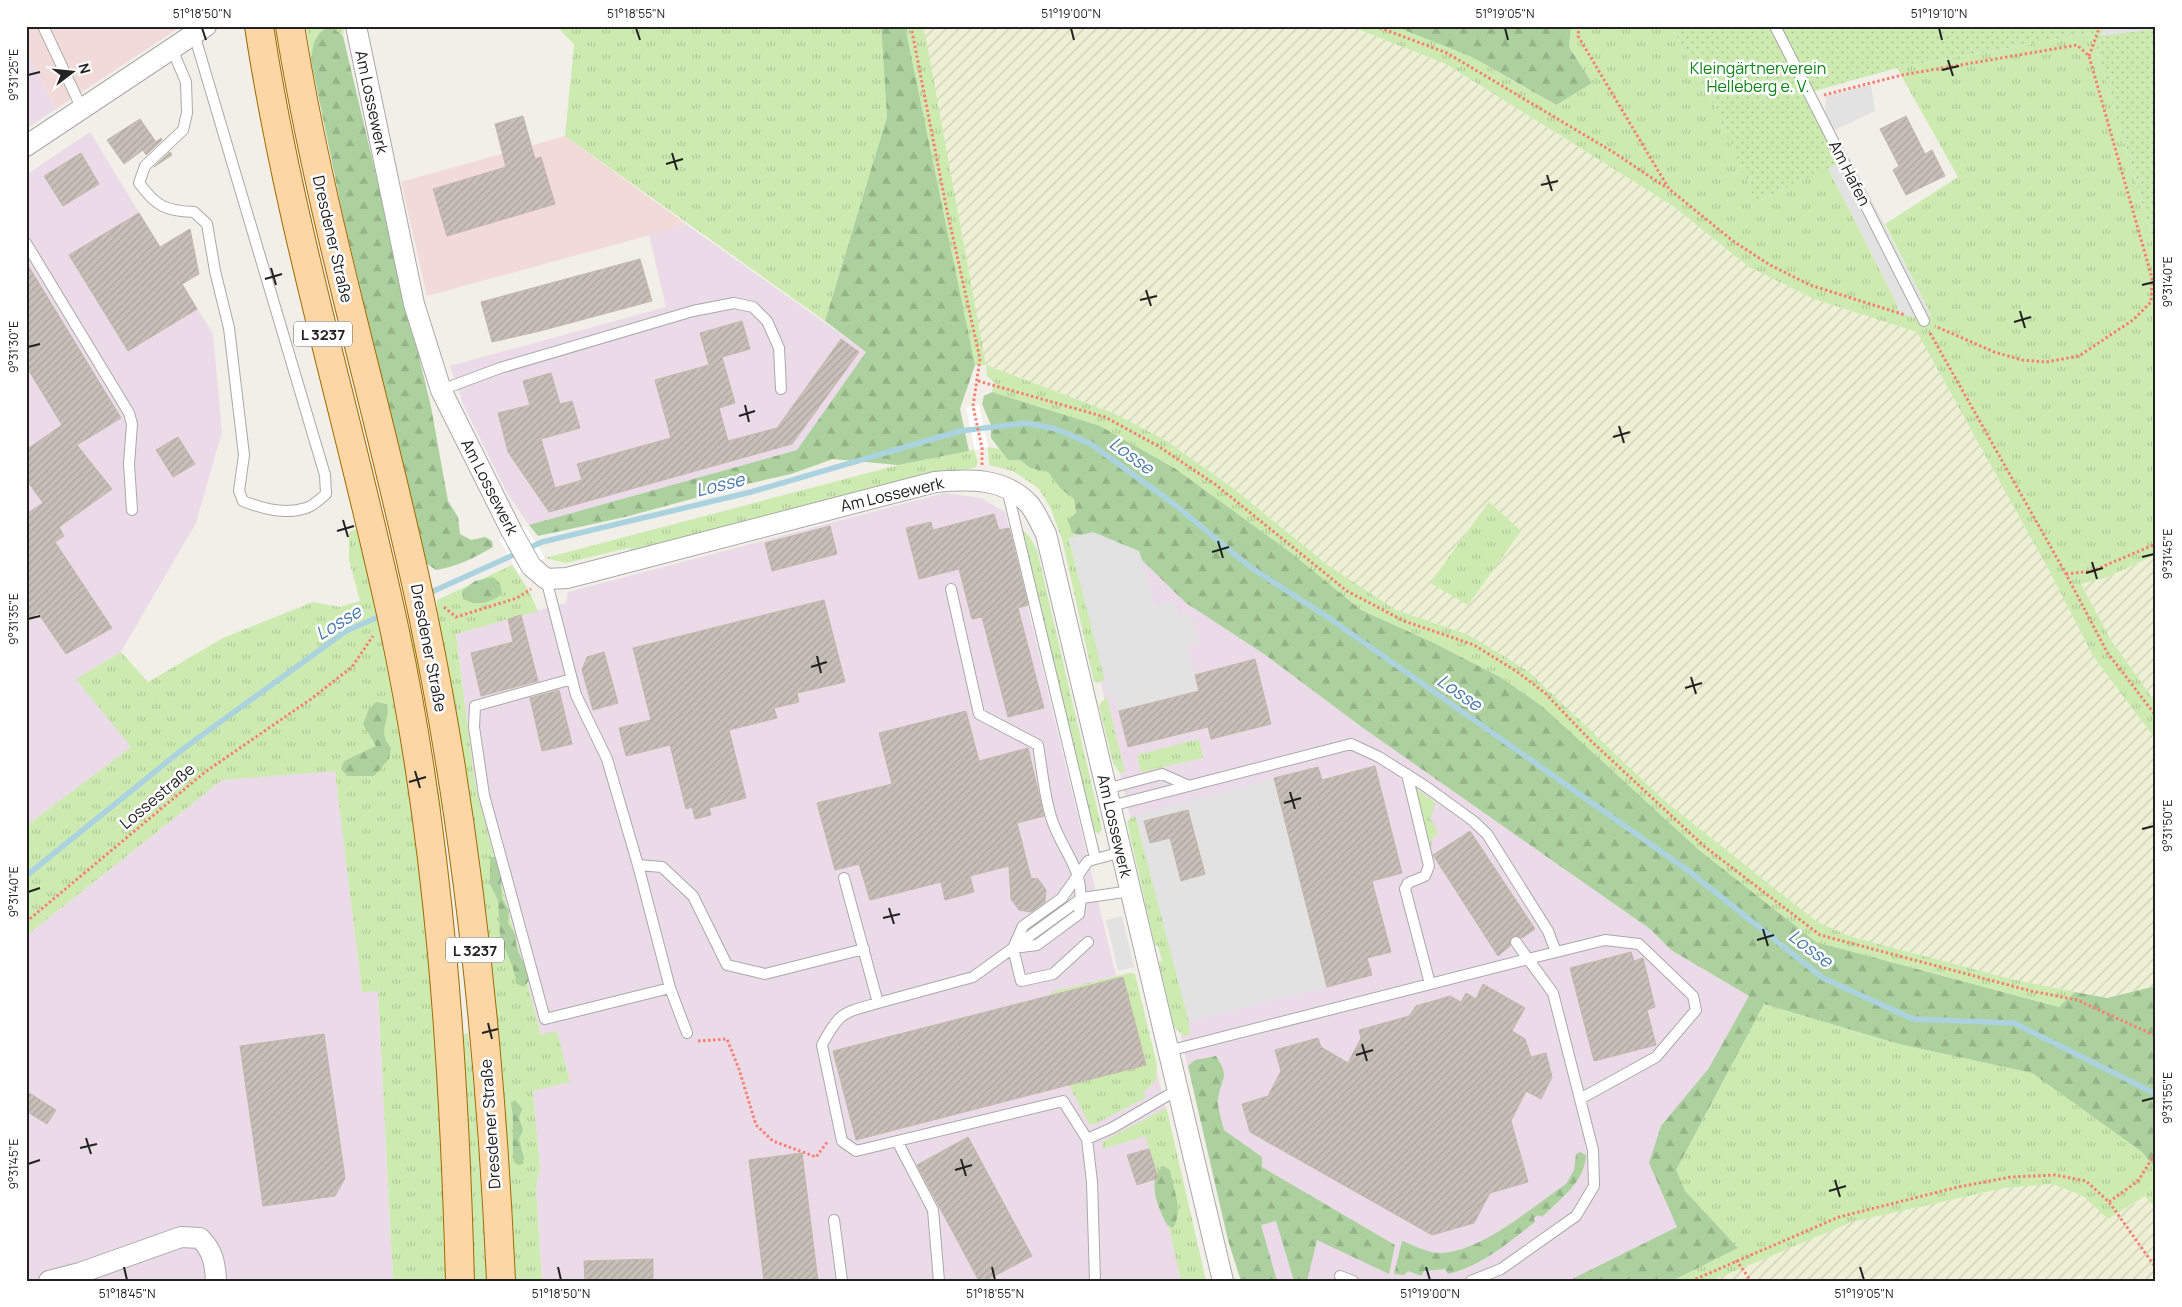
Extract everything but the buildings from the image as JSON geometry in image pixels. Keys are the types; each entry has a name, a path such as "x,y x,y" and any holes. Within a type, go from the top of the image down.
{"main road":[{"name":"Dresdener Straße","path":"259,26 268,88 295,218 383,578 386,632 427,816 439,921 451,1063 460,1281"},
{"name":"Dresdener Straße","path":"290,26 299,82 328,219 413,567 432,612 443,719 472,922 489,1098 500,1281"}],"street":[{"name":"Am Lossewerk","path":"356,26 414,304 441,390 512,532 539,572 568,578 935,482 983,480 1006,488 1029,504 1046,534 1223,1281"},
{"path":"26,146 200,30"},
{"path":"49,1281 80,1273 181,1237 200,1238 210,1249 215,1263 216,1281"}],"lane":[{"path":"43,26 82,109"},
{"name":"Am Hafen","path":"1775,26 1924,321"},
{"path":"172,49 186,82 187,113 183,130 145,166 139,183 153,202 173,212 194,212 207,224 215,271 229,328 244,456 239,491 243,501 260,508 282,512 308,508 326,494 326,475 200,30"},
{"path":"26,243 129,413 132,424 129,464 132,510"},
{"path":"441,390 509,366 693,311 734,303 753,307 767,321 779,348 781,389"},
{"path":"1006,488 1095,858"},
{"path":"539,572 576,695 607,759 638,865 670,988 687,1033"},
{"path":"951,589 979,714 1038,745 1051,818 1079,874 1082,898"},
{"path":"572,680 475,706 474,727 484,794 545,1019 670,988"},
{"path":"1109,798 1189,786 1351,744 1407,774 1472,820 1487,834 1548,931 1556,952"},
{"path":"1109,798 1162,774 1189,786"},
{"path":"1407,774 1429,866 1425,876 1408,883 1405,889 1430,984"},
{"path":"1088,942 1053,974 1022,981 1012,948 1023,926 1062,898 1088,861 1122,852"},
{"path":"638,865 662,867 693,896 726,965 765,974 864,949"},
{"path":"844,878 878,1003"},
{"path":"1095,1281 1092,1182 1087,1139 1062,1101 856,1151 842,1141 822,1045 834,1021 848,1011 973,977 1082,898 1131,891"},
{"path":"1168,1051 1604,940 1639,944 1692,996 1696,1010 1656,1057 1580,1099"},
{"path":"1471,1281 1501,1268 1576,1216 1594,1186 1593,1150 1553,992 1516,942"},
{"path":"1087,1139 1112,1128 1177,1090"},
{"path":"897,1141 933,1210 939,1281"},
{"path":"834,1220 842,1281"},
{"path":"1340,1276 1353,1281"}],"path":[{"path":"911,26 946,206 980,359 973,406 982,448"},
{"path":"1375,26 1447,53 1613,152 1669,189 1732,241 1770,265 1810,285 1924,321 1994,352 2022,360 2046,362 2078,356 2133,320 2151,302 2152,278 2089,56 2076,45 1902,75 1812,98"},
{"path":"1579,26 1578,36 1669,189"},
{"path":"2089,56 2100,26"},
{"path":"1924,321 2066,574 2107,652 2156,716"},
{"path":"978,381 1105,417 1158,446 1216,485 1279,534 1347,591 1404,621 1474,645 1516,671 1545,693 1590,740 1705,848 1820,935 2030,991 2077,1000 2156,1036"},
{"path":"2066,574 2092,571 2156,544"},
{"path":"432,612 456,617 517,598 539,572"},
{"name":"Lossestraße","path":"26,922 205,772 311,699 352,667 386,632"},
{"path":"687,1033 693,1042 727,1039 739,1068 756,1125 773,1141 816,1157 832,1135 840,1132"},
{"path":"2109,1202 2138,1181 2156,1152"},
{"path":"1691,1281 1839,1217 1958,1187 2011,1177 2055,1175 2086,1181 2109,1202 2156,1268"},
{"path":"1736,1260 1751,1281"}],"shaded area":[{"path":"26,26 182,26 56,109 26,51"},
{"path":"2104,26 2156,26 2156,29 2100,36"},
{"path":"26,51 56,109 26,129"},
{"path":"1871,85 1875,111 1833,131 1825,115 1826,96"},
{"path":"90,132 213,334 222,432 196,523 121,652 77,679 132,747 26,826 26,175"},
{"path":"565,136 687,225 427,296 401,182"},
{"path":"1850,158 1931,315 1924,321 1899,313 1895,300 1828,168"},
{"path":"687,225 866,352 797,450 529,525 507,493 464,406 450,366 666,307 649,235"},
{"path":"944,493 981,498 1005,512 1116,976 1130,973 1168,1115 1206,1281 542,1281 536,1188 540,1168 533,1091 570,1081 557,1032 541,1035 475,784 456,633 566,603 568,592"},
{"path":"1069,525 1139,551 1186,603 1264,654 1363,728 1650,929 1671,950 1749,996 1685,1191 1672,1281 1241,1281 1228,1240 1118,765"},
{"path":"1093,532 1139,551 1155,606 1175,602 1179,616 1191,613 1199,642 1187,646 1199,691 1119,711 1115,697 1109,698 1069,538"},
{"path":"335,770 362,991 378,991 393,1281 26,1281 26,936 222,780"},
{"path":"1274,778 1327,987 1189,1022 1135,815"},
{"path":"1122,916 1134,967 1118,971 1106,920"}],"green space":[{"path":"306,26 344,26 343,36 332,27 316,36 311,60"},
{"path":"557,26 881,26 887,117 825,321 565,136 574,45"},
{"path":"881,26 905,26 975,365 960,409 969,451 898,465 833,459 791,474 625,517 538,536 529,525 797,450 866,352 825,321 887,117"},
{"path":"905,26 923,26 986,365 975,365"},
{"path":"923,26 1350,26 1446,64 1673,206 1749,267 1814,299 1917,332 2052,576 2093,656 2156,740 2156,986 2107,998 2075,992 2011,979 1852,937 1816,922 1667,803 1528,671 1469,635 1396,610 1329,566 1234,489 1167,441 1113,413 986,365"},
{"path":"1350,26 1397,27 1472,57 1555,105 1592,83 1569,47 1571,26 1671,26 1712,101 1757,202 1828,168 1895,300 1899,313 1931,315 1885,224 1958,177 1897,68 2092,33 2156,250 2156,555 2105,578 2081,584 2111,640 2156,703 2156,740 2093,656 2052,576 1917,332 1814,299 1749,267 1673,206 1446,64"},
{"path":"1394,26 1571,26 1569,47 1592,83 1556,105 1472,57"},
{"name":"Kleingärtnerverein Helleberg e. V.","path":"1671,26 2156,26 2156,250 2092,33 1897,68 1807,93 1841,163 1756,202 1712,101"},
{"path":"332,27 343,36 431,407 448,501 458,517 460,534 471,540 485,537 492,541 493,547 466,561 444,569 436,570 426,563 343,216 311,60 314,43 318,35"},
{"path":"986,365 1113,413 1167,441 1234,489 1329,566 1396,610 1469,635 1528,671 1667,803 1817,922 1852,937 2011,979 2075,992 2060,1007 1816,942 1699,850 1542,706 1500,677 1434,643 1361,610 1290,552 1176,469 1100,426 992,392 994,382 987,376"},
{"path":"992,392 1100,426 1176,469 1290,552 1361,610 1434,643 1500,677 1542,706 1699,850 1816,942 2059,1007 2075,992 2107,998 2156,986 2156,1169 2142,1152 2032,1073 1899,1044 1764,1004 1676,1170 1685,1191 1738,1248 1672,1281 1568,1281 1677,1227 1649,1163 1661,1126 1709,1068 1749,996 1671,950 1650,929 1363,728 1264,654 1186,603 1142,560 1139,551 1072,533 1068,520 1076,513 1074,499 1060,488 1048,472 1030,468 1020,460 1008,460 991,438 991,425 982,404 984,396"},
{"path":"988,447 999,449 1008,460 1020,460 1030,468 1048,472 1060,488 1074,499 1076,513 1072,533 1077,536 1069,539 1105,679 1099,683 1094,682 1062,539 1050,507 1039,489 1025,479 1013,471 989,465"},
{"path":"974,450 978,462 975,468 919,475 633,551 628,548 566,563 545,558 898,465"},
{"path":"1489,502 1521,531 1468,605 1430,583"},
{"path":"358,528 400,724 426,922 443,1118 448,1281 393,1281 378,991 362,992 335,771 222,780 26,936 26,826 131,747 76,679 121,652 148,682 223,638 313,602 340,607 360,601 349,560 349,532"},
{"path":"1022,530 1029,536 1037,550 1102,829 1099,834 1094,831"},
{"path":"2156,555 2156,703 2111,640 2081,584 2105,578"},
{"path":"512,565 529,591 538,611 456,634 475,784 541,1035 557,1031 570,1082 533,1091 540,1168 536,1188 542,1281 515,1281 504,1097 482,890 453,699 437,617 437,600"},
{"path":"493,577 500,585 500,595 482,603 473,603 463,599 462,591 475,581"},
{"path":"411,627 442,810 438,811 408,629"},
{"path":"1107,698 1125,772 1120,773 1113,763 1099,706"},
{"path":"376,702 387,704 388,711 384,731 391,748 389,759 374,776 347,776 341,769 344,761 376,746 363,724 369,709"},
{"path":"1199,739 1203,758 1141,772 1137,755"},
{"path":"1415,788 1436,803 1431,821 1438,833 1432,839 1431,848 1429,848"},
{"path":"1135,815 1189,1022 1190,1035 1184,1036 1174,1027 1159,962 1162,961 1158,946 1155,946 1127,822"},
{"path":"490,857 495,857 501,878 502,898 509,911 508,923 516,936 518,952 530,979 524,987 517,984 512,965 500,937 498,900 490,884"},
{"path":"1130,973 1135,974 1157,1065 1156,1080 1143,1093 1146,1096 1145,1098 1095,1124 1089,1124 1069,1085 1146,1065 1123,977 1052,995 1051,992"},
{"path":"1764,1004 1899,1044 2032,1073 2142,1152 2156,1169 2156,1209 2145,1196 2108,1219 2083,1196 2053,1184 2004,1188 1852,1222 1711,1281 1672,1281 1738,1248 1684,1191 1676,1170"},
{"path":"468,1033 475,1098 487,1281 474,1281 463,1035"},
{"path":"1216,1056 1224,1073 1218,1102 1224,1130 1262,1157 1262,1167 1395,1245 1389,1274 1317,1240 1307,1281 1294,1281 1276,1221 1261,1225 1277,1281 1241,1281 1228,1240 1188,1066 1195,1060"},
{"path":"515,1100 522,1109 519,1118 523,1130 519,1139 524,1158 523,1164 518,1165 514,1162 513,1147 511,1103"},
{"path":"1166,1108 1206,1281 1181,1281 1158,1178 1145,1136 1103,1149 1102,1142"},
{"path":"1580,1152 1586,1155 1585,1165 1576,1182 1564,1197 1542,1217 1538,1215 1534,1218 1535,1222 1494,1253 1483,1260 1448,1274 1445,1269 1424,1271 1421,1276 1408,1271 1404,1275 1394,1274 1402,1241 1427,1251 1442,1253 1458,1250 1491,1236 1566,1184 1574,1170 1576,1154"},
{"path":"1163,1166 1170,1170 1177,1199 1178,1214 1173,1228 1167,1225 1155,1195 1155,1179"},
{"path":"2053,1184 2083,1196 2108,1219 2146,1196 2156,1209 2156,1281 1711,1281 1852,1222 2004,1188"}],"pier":[{"path":"979,405 988,447 975,450 966,408"},
{"path":"525,526 545,558 519,574 499,539"}],"waterway":[{"name":"Losse","path":"427,594 542,542 751,492 960,431 1026,423 1056,429 1091,444 1174,504 1250,567 1329,618 1686,869 1823,978 1913,1019 2014,1023 2156,1094"},
{"name":"Losse","path":"26,876 183,749 346,631 385,614"}]}
